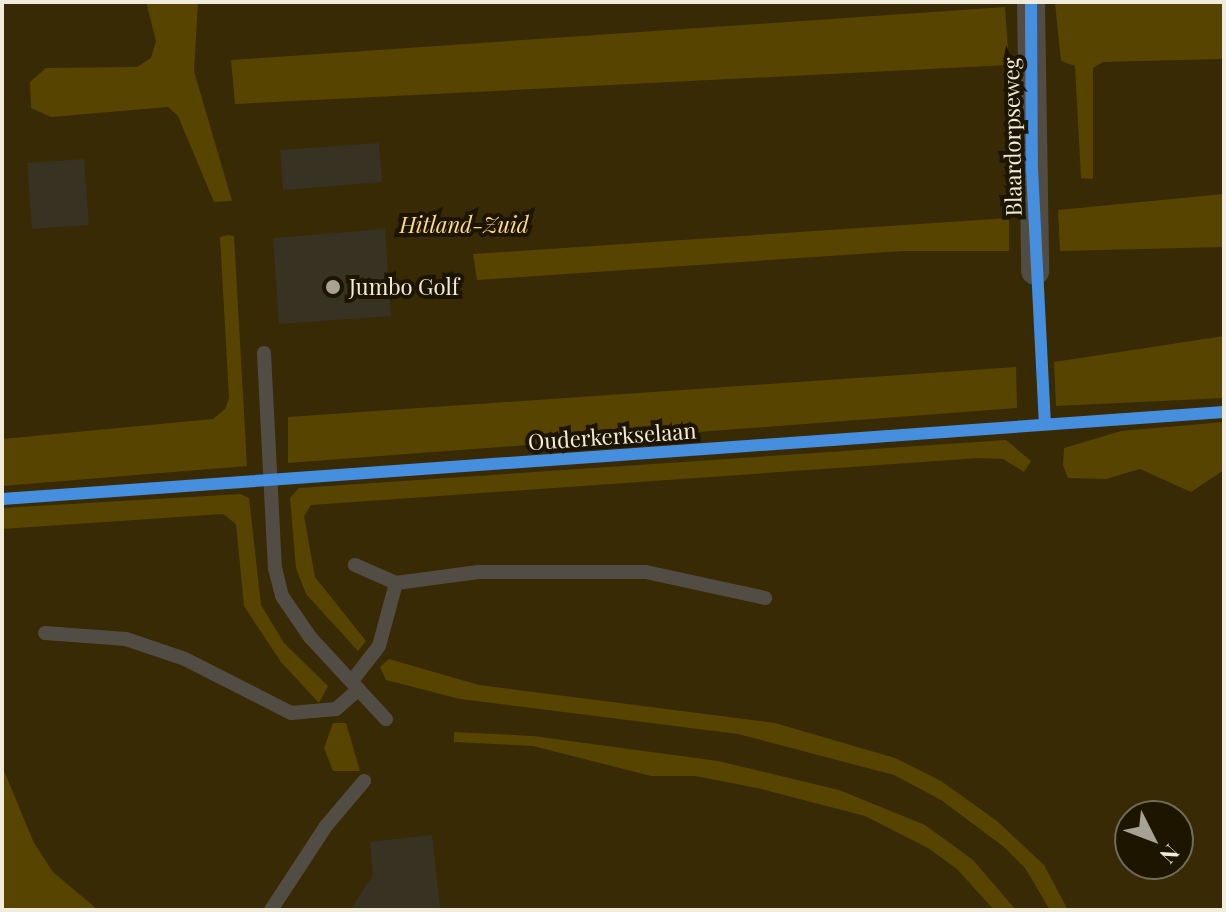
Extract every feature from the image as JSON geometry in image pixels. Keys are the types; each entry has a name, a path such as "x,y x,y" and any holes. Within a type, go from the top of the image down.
{"street":[{"name":"Blaardorpseweg","path":"1031,2 1035,271"}],"lane":[{"path":"264,353 275,568 282,596 310,637 386,719"},
{"path":"355,565 396,583 478,572 646,572 765,598"},
{"path":"45,633 126,639 185,659 291,713 336,709 379,646 396,583"},
{"path":"271,910 326,826 364,781"}],"green space":[{"name":"Hitland-Zuid","path":"2,2 1224,2 1224,910 2,910"}],"shaded area":[{"path":"146,2 198,2 194,71 232,201 214,202 178,116 168,107 51,117 31,108 30,82 46,68 137,67 151,58 156,41"},
{"path":"1224,2 1224,59 1103,62 1093,68 1093,179 1081,178 1075,66 1061,61 1055,3"},
{"path":"1005,7 1009,65 235,104 231,60"},
{"path":"1224,194 1224,247 1060,251 1058,210"},
{"path":"1009,218 1009,251 903,251 477,280 473,254"},
{"path":"234,236 247,466 2,486 2,439 213,419 225,409 229,398 220,237"},
{"path":"1224,336 1224,398 1056,406 1054,362"},
{"path":"1016,367 1017,408 288,463 288,417"},
{"path":"1224,422 1224,470 1191,492 1140,469 1106,479 1068,478 1063,465 1064,448 1121,431"},
{"path":"1006,440 1031,461 1024,472 1003,459 979,458 311,505 304,516 315,577 366,641 358,651 306,594 296,568 290,498 299,488"},
{"path":"241,494 249,498 261,605 284,643 328,686 319,703 281,662 244,606 236,524 223,514 2,529 2,508"},
{"path":"389,659 479,685 775,723 895,758 941,781 997,821 1044,865 1068,910 1050,910 1025,868 1004,847 941,800 894,775 738,734 460,699 386,680 380,667"},
{"path":"333,723 346,723 360,771 333,771 324,748"},
{"path":"454,732 533,736 718,761 839,790 925,825 973,860 1016,910 994,910 957,869 928,848 865,816 757,788 695,776 651,776 533,746 454,742"},
{"path":"2,766 34,843 53,872 98,910 2,910"}],"building":[{"path":"379,143 382,182 283,190 280,150"},
{"path":"84,159 89,225 32,229 27,163"},
{"path":"385,229 391,316 279,324 273,238"},
{"path":"432,835 440,908 350,910 373,875 370,842"}],"cycle path":[{"path":"1031,2 1032,169 1045,424"},
{"name":"Ouderkerkselaan","path":"2,499 1224,412"}],"place":[{"name":"Jumbo Golf","path":"333,287"}]}
